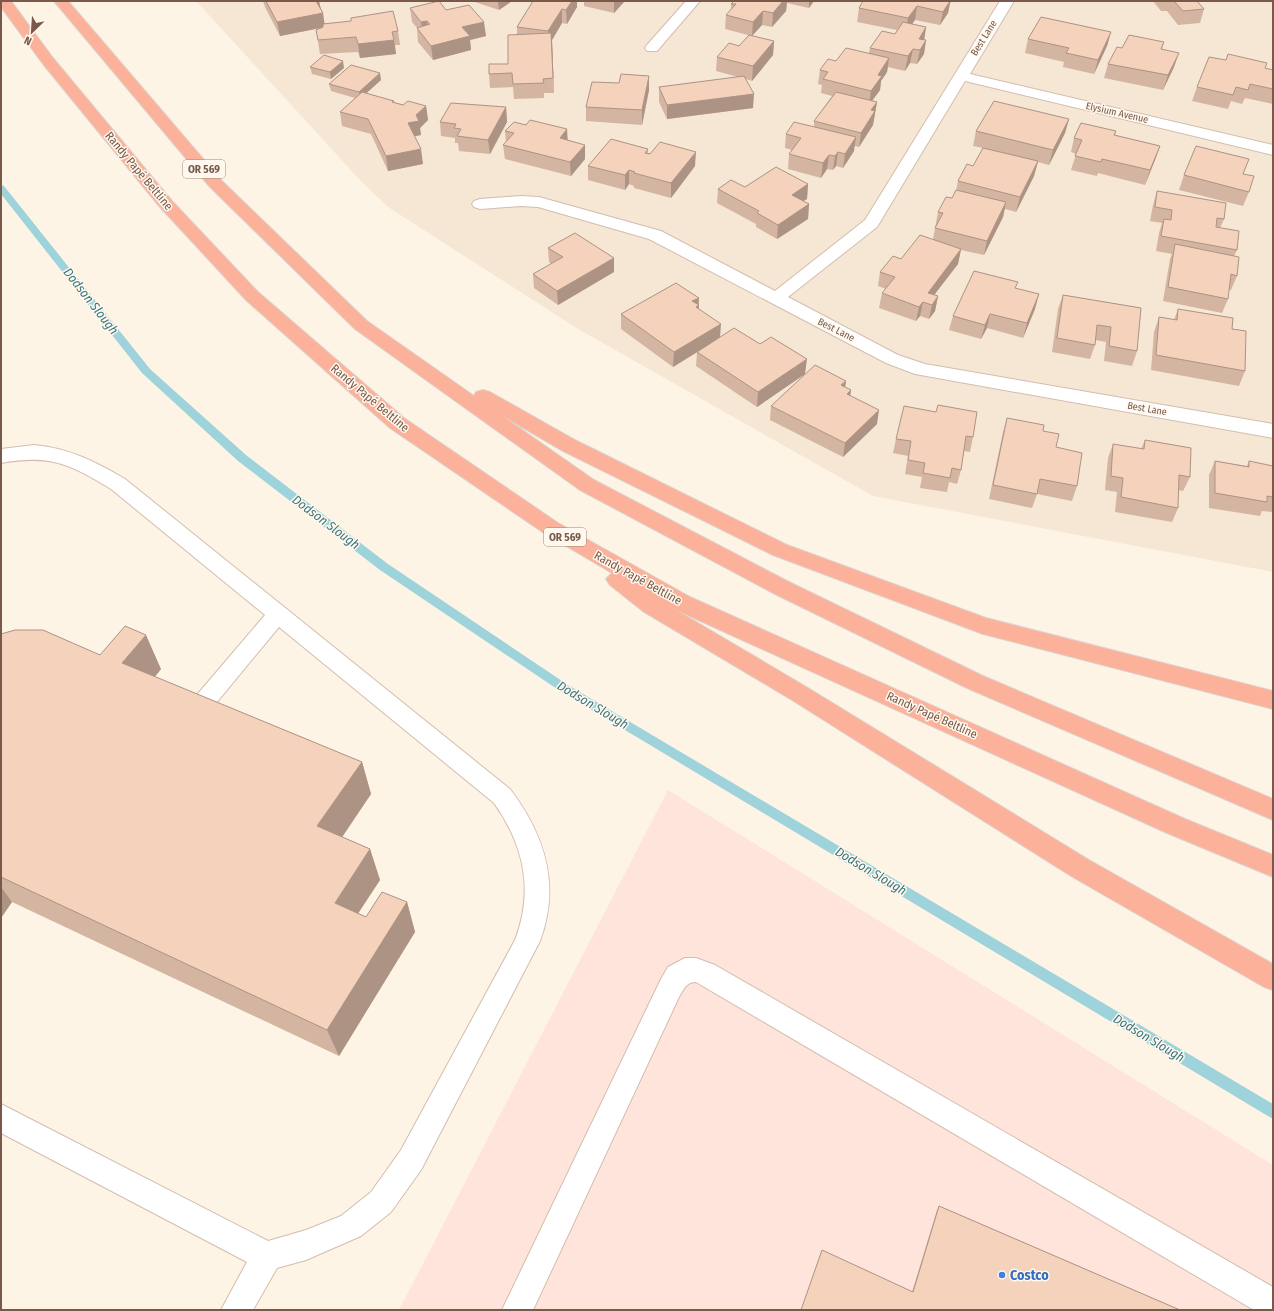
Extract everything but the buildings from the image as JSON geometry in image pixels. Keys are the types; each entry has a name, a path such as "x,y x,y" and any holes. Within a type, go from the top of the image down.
{"highway":[{"name":"Randy Papé Beltline","path":"4,1 48,61 166,204 252,296 397,423 551,528 682,603 1176,826 1273,866"},
{"name":"OR 569","path":"61,1 216,184 361,324 587,485 782,588 968,678 1273,810"},
{"path":"361,324 568,445 780,550 982,626 1273,700"},
{"path":"551,528 652,606 800,694 1080,868 1273,978"}],"street":[{"path":"652,48 693,1"},
{"name":"Best Lane","path":"1007,1 871,223 858,235 775,299 892,359 922,370 1273,431"},
{"name":"Elysium Avenue","path":"961,76 1273,150"},
{"path":"480,204 521,200 539,202 643,231 665,240 775,299"},
{"path":"1,456 22,452 46,452 79,461 118,484 502,796 519,821 529,848 536,872 539,900 534,925 525,946 411,1160 381,1202 351,1226 306,1245 267,1256 1,1118"},
{"path":"204,702 278,614"},
{"path":"517,1310 670,988 677,976 684,970 696,970 706,974 1273,1304"},
{"path":"236,1310 267,1256"}],"shaded area":[{"path":"196,1 1273,1 1273,572 873,496 578,329 388,207 359,179"},
{"path":"668,790 1273,1165 1273,1310 399,1310"}],"waterway":[{"name":"Dodson Slough","path":"1,188 146,371 242,458 384,567 564,688 1273,1112"}],"place":[{"name":"Costco","path":"1002,1275"}]}
